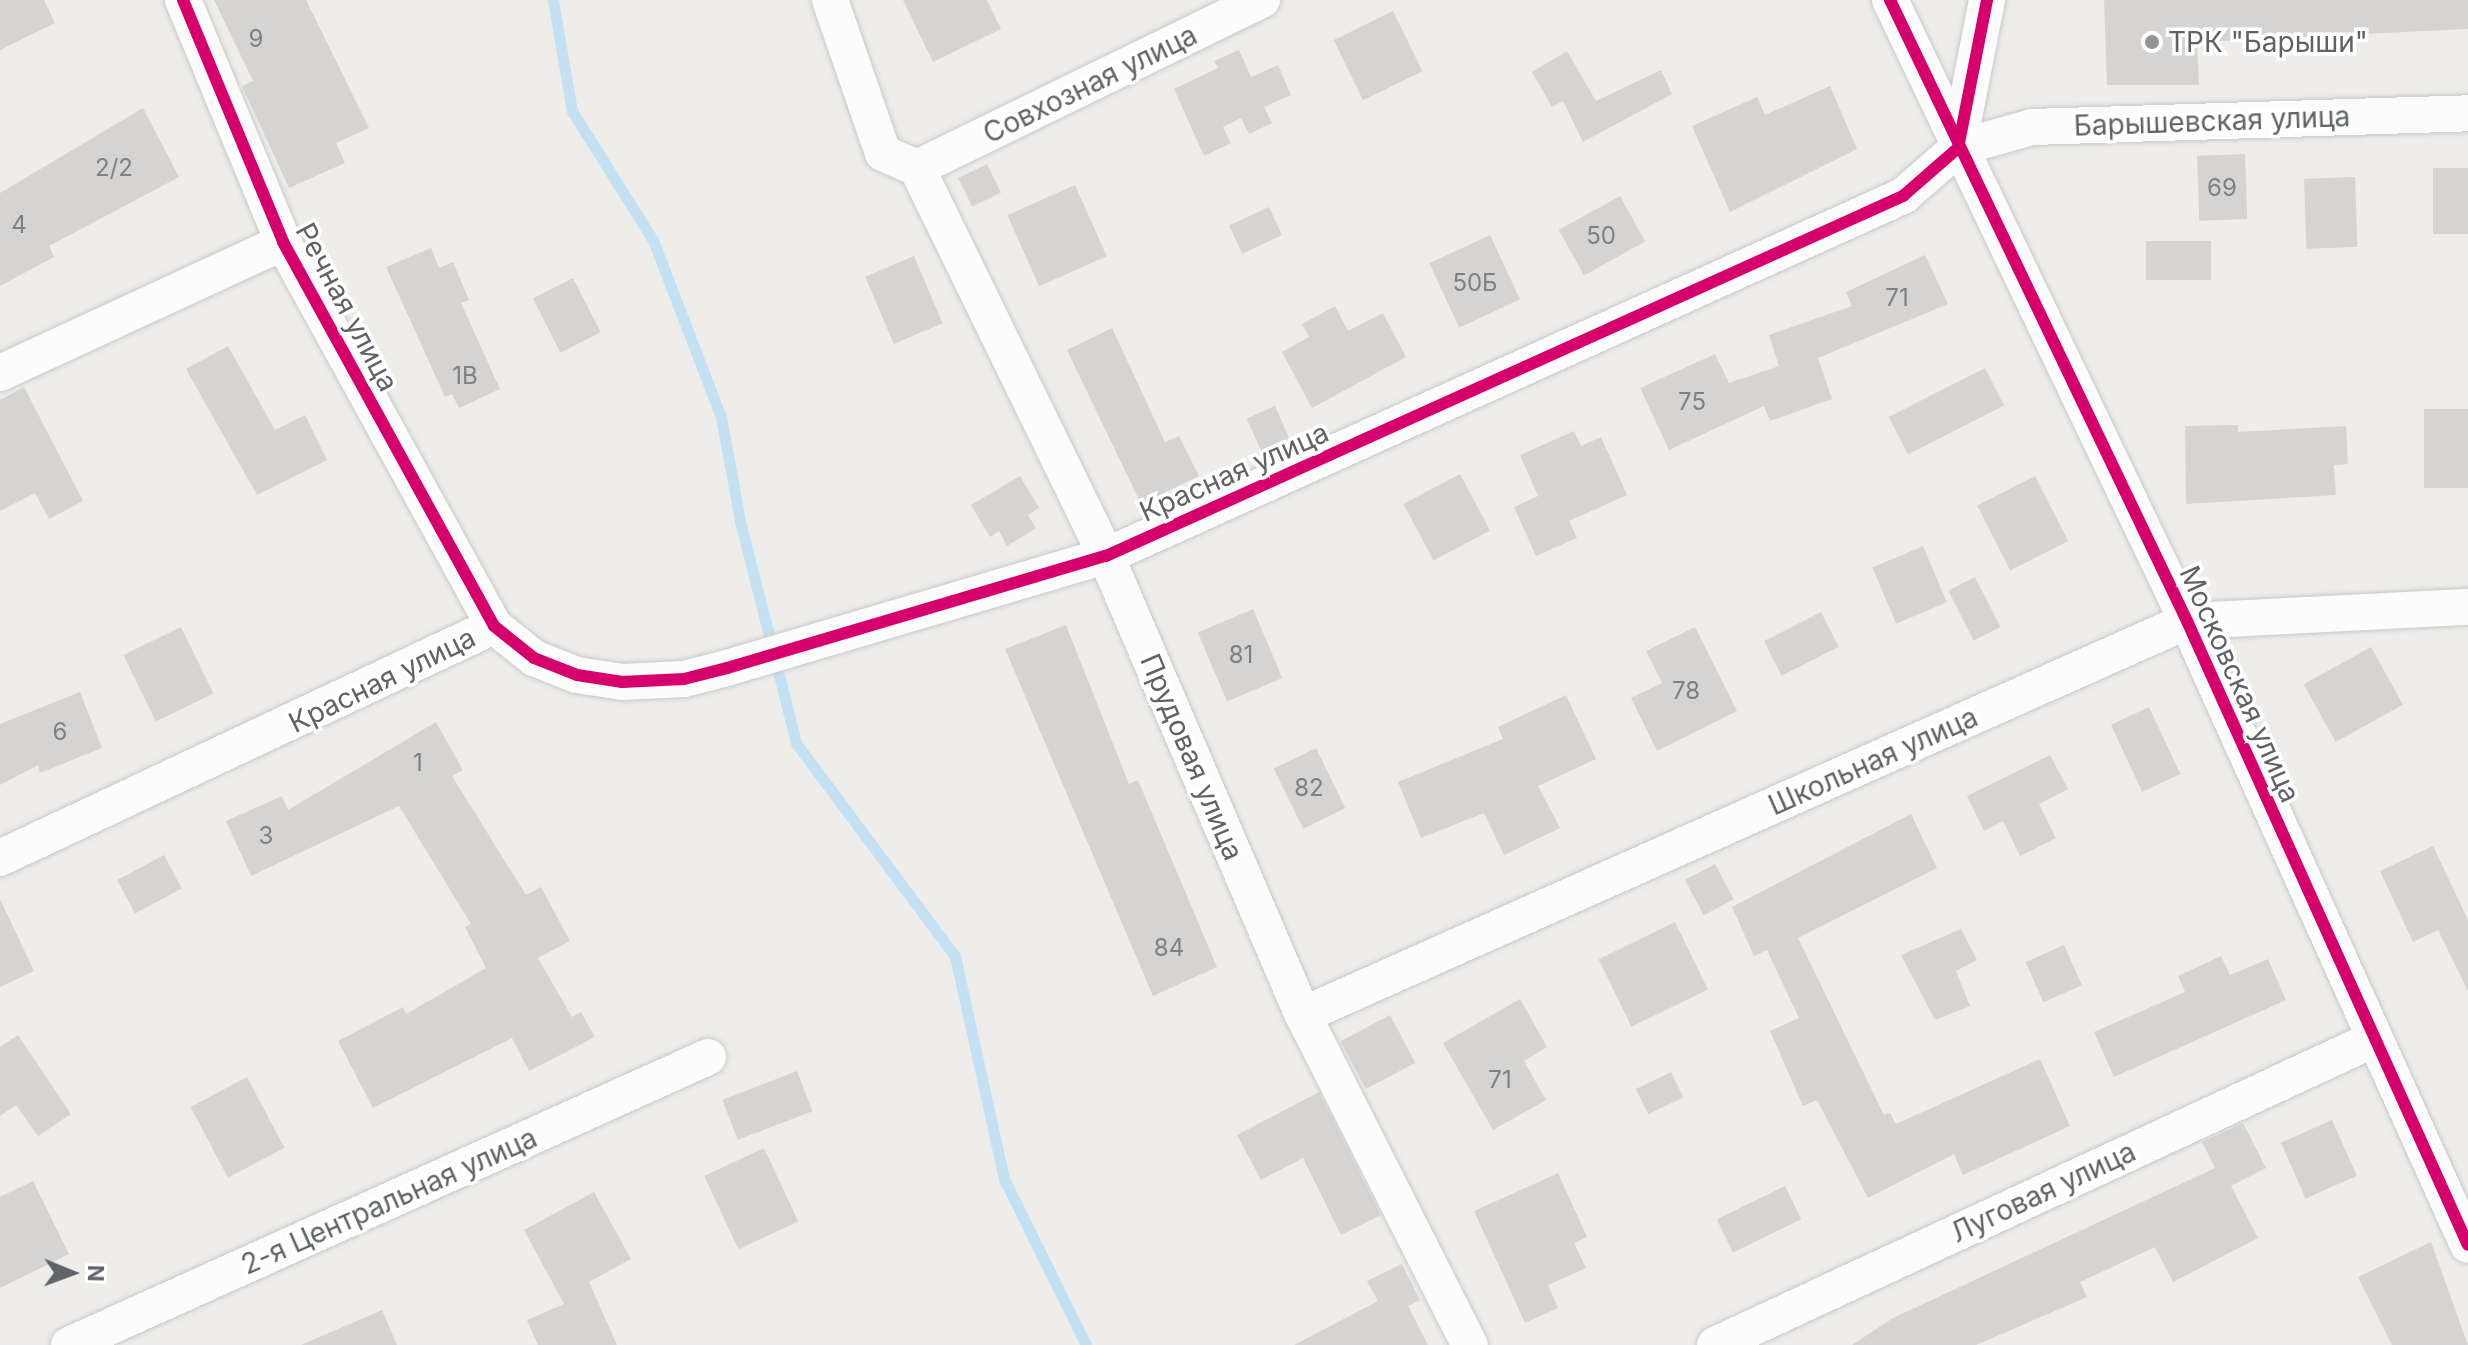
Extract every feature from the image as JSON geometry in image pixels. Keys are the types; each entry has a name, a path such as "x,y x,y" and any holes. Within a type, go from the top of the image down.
{"street":[{"name":"Речная улица","path":"183,0 283,242 494,626"},
{"path":"830,0 883,153 917,168"},
{"name":"Совхозная улица","path":"917,168 1262,0"},
{"name":"Московская улица","path":"1890,0 1958,148 2187,621 2372,1040 2468,1245"},
{"path":"1958,148 1987,0"},
{"name":"Барышевская улица","path":"1958,148 2032,127 2468,113"},
{"name":"Красная улица","path":"0,858 494,626 534,658 577,675 669,680 727,668 1106,556 1903,196 1958,148"},
{"name":"Прудовая улица","path":"917,168 1106,556 1303,1015 1470,1345"},
{"path":"0,373 283,242"},
{"name":"Школьная улица","path":"1303,1015 2187,621 2468,607"},
{"name":"Луговая улица","path":"1715,1345 2372,1040"},
{"name":"2-я Центральная улица","path":"69,1345 708,1057"}],"building":[{"path":"0,0 44,0 55,23 0,50"},
{"path":"214,0 306,0 369,128 336,143 345,163 289,188 242,86 253,81"},
{"path":"903,0 987,0 1001,29 933,62"},
{"path":"2104,0 2468,0 2468,29 2197,42 2199,85 2107,85"},
{"path":"1393,11 1422,71 1363,100 1334,40"},
{"path":"1239,50 1251,77 1278,65 1291,95 1264,107 1272,123 1249,134 1241,118 1223,127 1231,143 1204,156 1174,89 1218,68 1214,61"},
{"path":"1567,51 1596,101 1661,70 1672,94 1583,142 1563,101 1552,107 1532,72"},
{"path":"1830,86 1857,149 1730,212 1692,126 1757,97 1765,115"},
{"path":"143,108 179,177 49,246 54,257 0,286 0,193"},
{"path":"2245,154 2247,219 2199,221 2197,156"},
{"path":"987,164 1001,193 972,207 958,178"},
{"path":"2433,168 2468,168 2468,234 2433,234"},
{"path":"2355,177 2357,247 2306,249 2304,179"},
{"path":"1075,185 1107,256 1039,286 1007,215"},
{"path":"1620,196 1645,241 1584,275 1559,230"},
{"path":"1269,207 1282,235 1242,254 1229,226"},
{"path":"1490,235 1520,299 1459,328 1429,263"},
{"path":"2146,241 2211,241 2211,280 2146,280"},
{"path":"431,248 439,268 453,262 469,300 461,303 500,389 459,408 452,394 445,397 386,267"},
{"path":"1925,255 1948,304 1818,358 1832,399 1770,421 1764,406 1669,450 1640,388 1715,354 1729,383 1779,366 1769,335 1852,306 1846,292"},
{"path":"914,256 943,323 894,344 865,277"},
{"path":"573,278 601,332 561,353 533,298"},
{"path":"1335,306 1348,331 1383,313 1406,357 1312,408 1282,352 1309,337 1302,324"},
{"path":"1112,328 1165,442 1179,436 1199,476 1141,504 1067,350"},
{"path":"228,346 275,430 305,415 327,460 257,495 186,369"},
{"path":"1985,368 2004,405 1908,454 1889,417"},
{"path":"24,387 83,501 49,519 35,493 0,511 0,400"},
{"path":"1275,406 1292,444 1264,457 1247,419"},
{"path":"2424,409 2468,409 2468,488 2424,488"},
{"path":"2238,425 2238,432 2346,426 2348,464 2334,465 2336,495 2186,504 2185,426"},
{"path":"1574,431 1581,446 1601,437 1627,495 1569,521 1577,538 1536,556 1514,507 1538,496 1520,455"},
{"path":"1460,474 1490,531 1434,561 1403,504"},
{"path":"1020,476 1039,508 1028,515 1036,528 1007,546 999,531 990,537 971,505"},
{"path":"2035,476 2068,541 2010,571 1977,506"},
{"path":"1923,546 1947,602 1896,624 1872,567"},
{"path":"1975,577 2000,627 1974,641 1948,591"},
{"path":"1253,609 1282,678 1227,701 1198,632"},
{"path":"1821,612 1839,647 1782,676 1764,641"},
{"path":"1066,625 1129,784 1138,780 1217,967 1153,996 1005,649"},
{"path":"181,627 213,694 156,722 123,655"},
{"path":"1695,627 1737,711 1657,751 1631,698 1662,683 1646,651"},
{"path":"2371,647 2403,705 2336,742 2304,684"},
{"path":"80,692 102,748 40,773 38,765 0,785 0,724"},
{"path":"1566,695 1596,759 1538,786 1560,828 1504,855 1484,813 1421,838 1398,782 1503,739 1498,727"},
{"path":"2149,707 2180,774 2142,792 2111,725"},
{"path":"436,722 463,770 452,776 526,895 541,887 570,941 538,958 572,1017 581,1012 595,1037 529,1071 512,1038 373,1108 338,1041 403,1007 406,1014 486,968 465,927 471,924 399,806 251,876 226,821 282,796 288,810"},
{"path":"1316,748 1345,808 1303,829 1274,769"},
{"path":"2050,755 2068,789 2039,804 2056,838 2020,856 2003,821 1984,831 1967,796"},
{"path":"1911,814 1937,868 1798,938 1884,1115 1890,1113 1896,1124 2040,1059 2070,1126 1963,1175 1954,1154 1868,1198 1817,1100 1803,1106 1770,1031 1799,1018 1767,950 1754,956 1732,907"},
{"path":"2433,846 2468,920 2468,991 2438,930 2413,942 2380,871"},
{"path":"164,855 182,889 135,913 117,880"},
{"path":"1715,864 1734,899 1704,915 1685,880"},
{"path":"0,899 34,971 0,987"},
{"path":"1675,922 1708,989 1631,1027 1599,959"},
{"path":"1961,929 1977,960 1956,971 1970,1006 1935,1020 1901,955"},
{"path":"2064,945 2082,985 2044,1002 2026,962"},
{"path":"2221,956 2230,975 2268,959 2286,1000 2114,1077 2094,1032 2185,992 2178,976"},
{"path":"1520,999 1547,1047 1524,1061 1546,1100 1493,1130 1443,1043"},
{"path":"1390,1015 1415,1063 1366,1089 1341,1041"},
{"path":"18,1035 71,1114 38,1136 16,1105 0,1116 0,1047"},
{"path":"797,1071 812,1111 738,1140 722,1100"},
{"path":"1671,1072 1683,1097 1648,1114 1636,1089"},
{"path":"247,1077 285,1148 228,1178 190,1107"},
{"path":"1319,1092 1381,1215 1341,1235 1303,1158 1261,1180 1237,1135"},
{"path":"2332,1120 2357,1176 2306,1199 2281,1143"},
{"path":"2243,1123 2266,1168 2231,1186 2258,1238 2173,1282 2155,1247 2080,1282 2087,1297 1976,1345 1852,1345 1893,1318 2215,1168 2202,1142"},
{"path":"764,1148 798,1221 738,1249 704,1176"},
{"path":"1558,1173 1587,1237 1574,1243 1586,1268 1548,1285 1558,1308 1525,1323 1474,1211"},
{"path":"33,1181 69,1254 0,1288 0,1197"},
{"path":"1785,1186 1801,1219 1733,1253 1717,1219"},
{"path":"594,1192 631,1259 589,1282 617,1345 538,1345 527,1320 564,1304 524,1230"},
{"path":"2431,1242 2468,1345 2392,1345 2358,1277"},
{"path":"1402,1264 1420,1300 1408,1306 1428,1345 1294,1345 1378,1301 1367,1281"},
{"path":"382,1310 397,1345 301,1345"}],"waterway":[{"path":"553,0 572,111 653,240 721,417 740,521 796,743 955,956 1004,1179 1086,1345"}],"cycle path":[{"path":"183,0 283,242 494,626 534,658 577,675 622,682 684,679 727,668 1106,556 1903,196 1958,148 1987,0"},
{"path":"1890,0 2187,621 2468,1245"}],"place":[{"name":"ТРК \"Барыши\"","path":"2152,42"}]}
